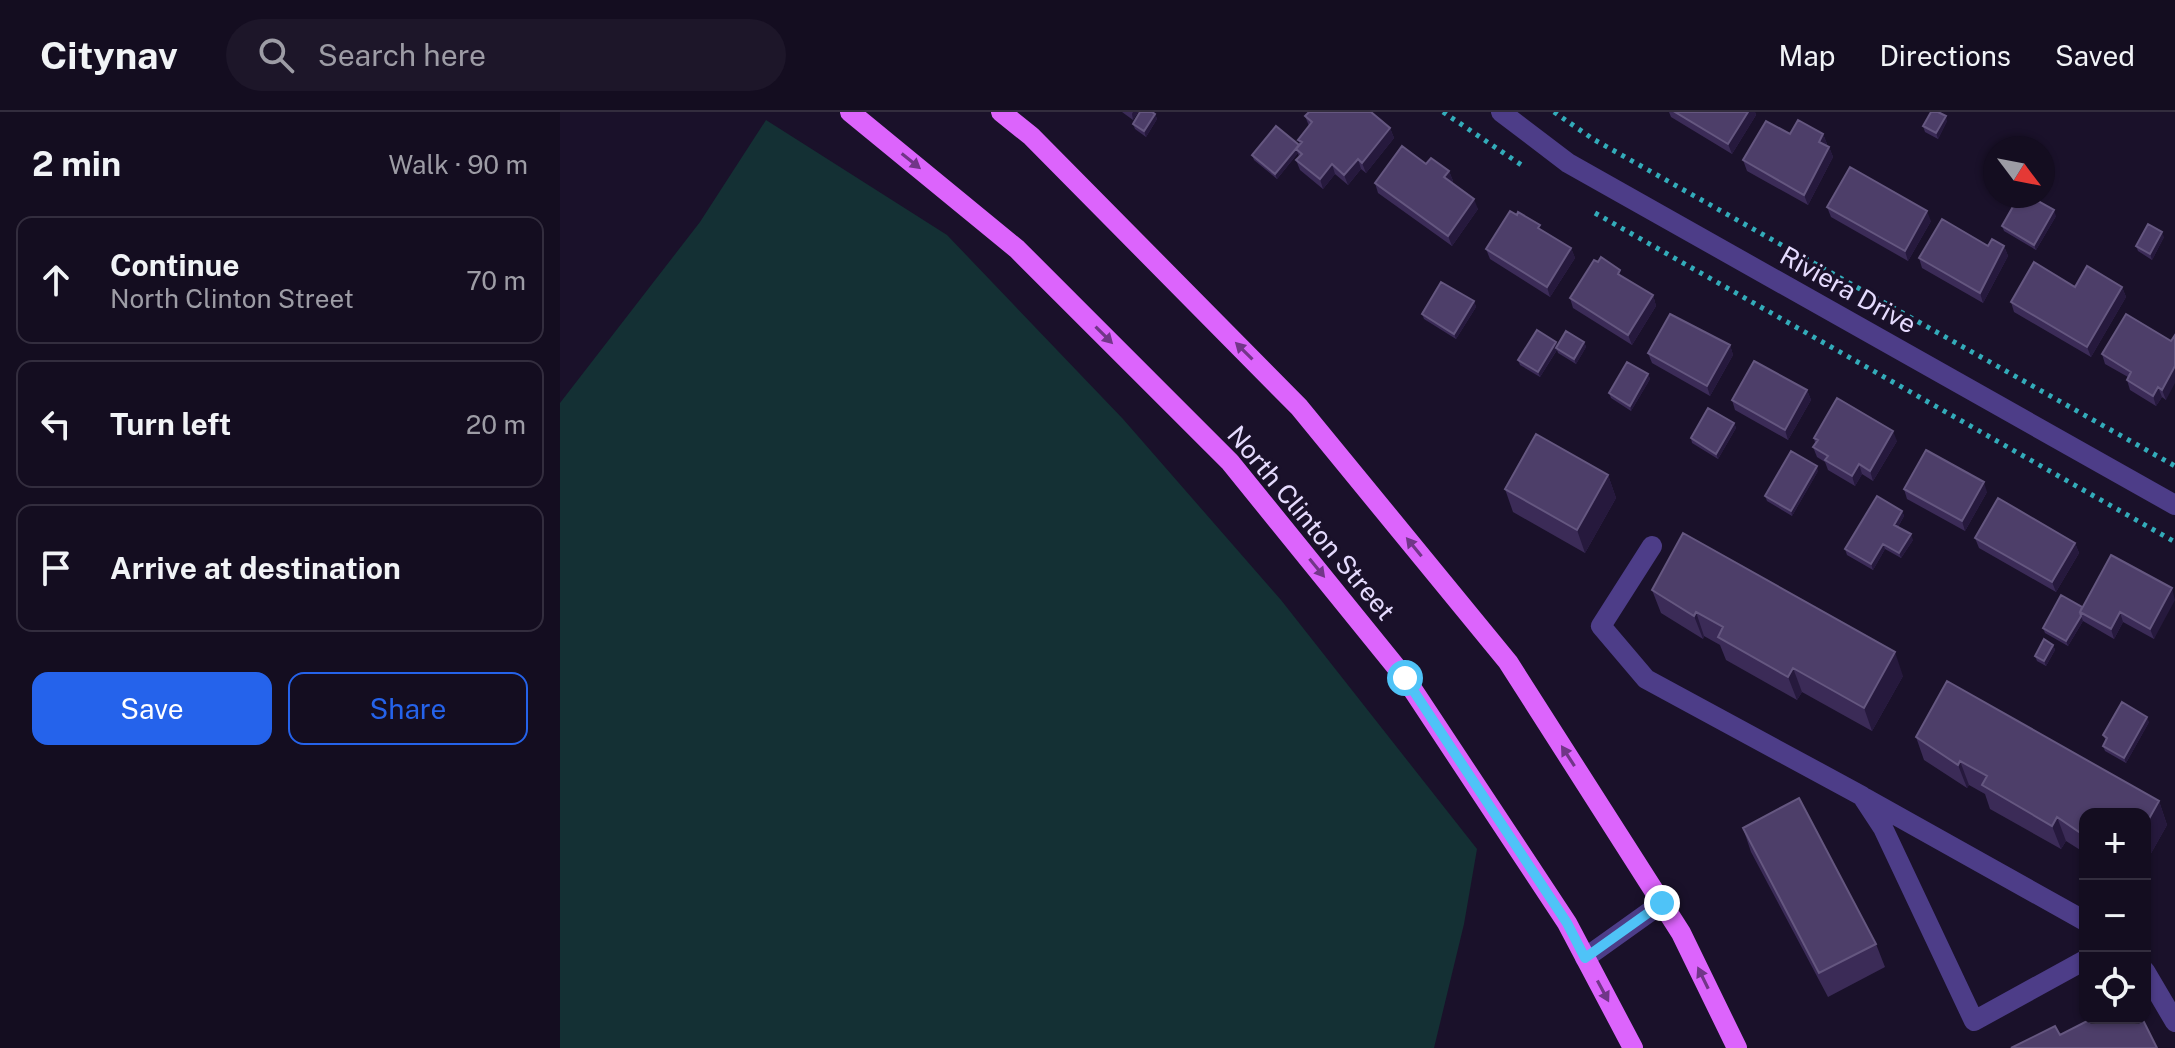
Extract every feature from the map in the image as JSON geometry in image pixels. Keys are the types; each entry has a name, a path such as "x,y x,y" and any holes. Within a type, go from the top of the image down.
{"main road":[{"name":"North Clinton Street","path":"850,112 1017,249 1230,462 1405,678 1567,923 1633,1048"},
{"path":"1001,112 1031,136 1299,407 1508,662 1681,933 1737,1048"}],"street":[{"name":"Riviera Drive","path":"1501,112 1568,163 2175,505"},
{"path":"1652,546 1601,626 1646,679 2079,918"},
{"path":"1862,796 1883,828 1974,1021 2079,963"},
{"path":"1585,958 1662,903"},
{"path":"2151,981 2175,1022"}],"path":[{"path":"1554,112 1593,139 2175,466"}],"green space":[{"path":"766,120 947,235 1123,419 1281,600 1477,849 1464,924 1434,1048 560,1048 560,403 700,222"}],"building":[{"path":"1140,112 1155,114 1144,131 1133,124"},
{"path":"1309,112 1371,112 1390,128 1362,163 1358,159 1344,175 1332,164 1320,179 1296,160 1302,154 1296,149 1302,142 1298,140 1312,122 1305,116"},
{"path":"1675,112 1748,112 1728,144"},
{"path":"1931,112 1946,116 1936,133 1923,126"},
{"path":"1798,120 1823,134 1819,142 1829,147 1804,195 1743,160 1766,121 1790,134"},
{"path":"1276,126 1299,145 1275,174 1252,155"},
{"path":"1402,146 1426,164 1431,158 1449,171 1444,177 1474,199 1448,236 1375,183"},
{"path":"1850,167 1927,211 1905,251 1827,207"},
{"path":"2012,208 2054,210 2034,245 2002,226"},
{"path":"1510,211 1517,215 1518,212 1540,225 1538,228 1571,248 1547,287 1486,249"},
{"path":"1942,219 1988,246 1992,239 2004,246 1980,293 1919,258"},
{"path":"2148,224 2162,232 2150,254 2136,246"},
{"path":"1601,257 1620,270 1618,274 1653,295 1628,335 1570,298 1594,260 1598,262"},
{"path":"2034,262 2075,287 2087,266 2122,287 2087,347 2011,302"},
{"path":"1441,282 1474,301 1454,334 1422,314"},
{"path":"1670,314 1730,345 1707,386 1648,353"},
{"path":"2126,314 2171,341 2175,335 2175,366 2162,390 2158,387 2153,396 2127,380 2131,372 2102,354"},
{"path":"1537,330 1556,342 1538,372 1518,360"},
{"path":"1566,331 1584,342 1574,359 1556,348"},
{"path":"1754,361 1807,390 1785,430 1732,400"},
{"path":"1627,362 1648,374 1630,406 1609,393"},
{"path":"1837,398 1893,431 1870,471 1859,464 1852,476 1825,460 1828,456 1813,447 1818,440 1814,438"},
{"path":"1708,408 1734,423 1716,454 1691,438"},
{"path":"1536,434 1608,475 1577,530 1505,489"},
{"path":"1926,450 1984,482 1962,521 1904,489"},
{"path":"1791,451 1817,466 1791,511 1765,496"},
{"path":"1877,496 1902,511 1894,525 1911,534 1899,553 1883,544 1871,564 1845,549"},
{"path":"1998,498 2075,543 2052,582 1975,538"},
{"path":"1683,533 1895,652 1864,708 1793,668 1788,677 1718,637 1723,627 1696,612 1694,616 1652,590"},
{"path":"2111,555 2172,588 2150,629 2120,612 2111,629 2080,612"},
{"path":"2061,595 2082,607 2081,616 2066,641 2043,628"},
{"path":"2044,639 2053,645 2044,661 2035,656"},
{"path":"1947,681 2159,801 2151,815 2151,808 2079,808 2079,832 2057,817 2052,826 1982,785 1987,776 1960,761 1958,765 1916,737"},
{"path":"2122,702 2147,717 2124,758 2103,746 2107,738 2103,735"},
{"path":"1799,798 1876,944 1819,973 1743,828"},
{"path":"2081,1024 2145,1024 2157,1048 2011,1048 2055,1026 2060,1035"}],"route":[{"path":"1405,678 1567,923 1585,958 1662,903"}]}
